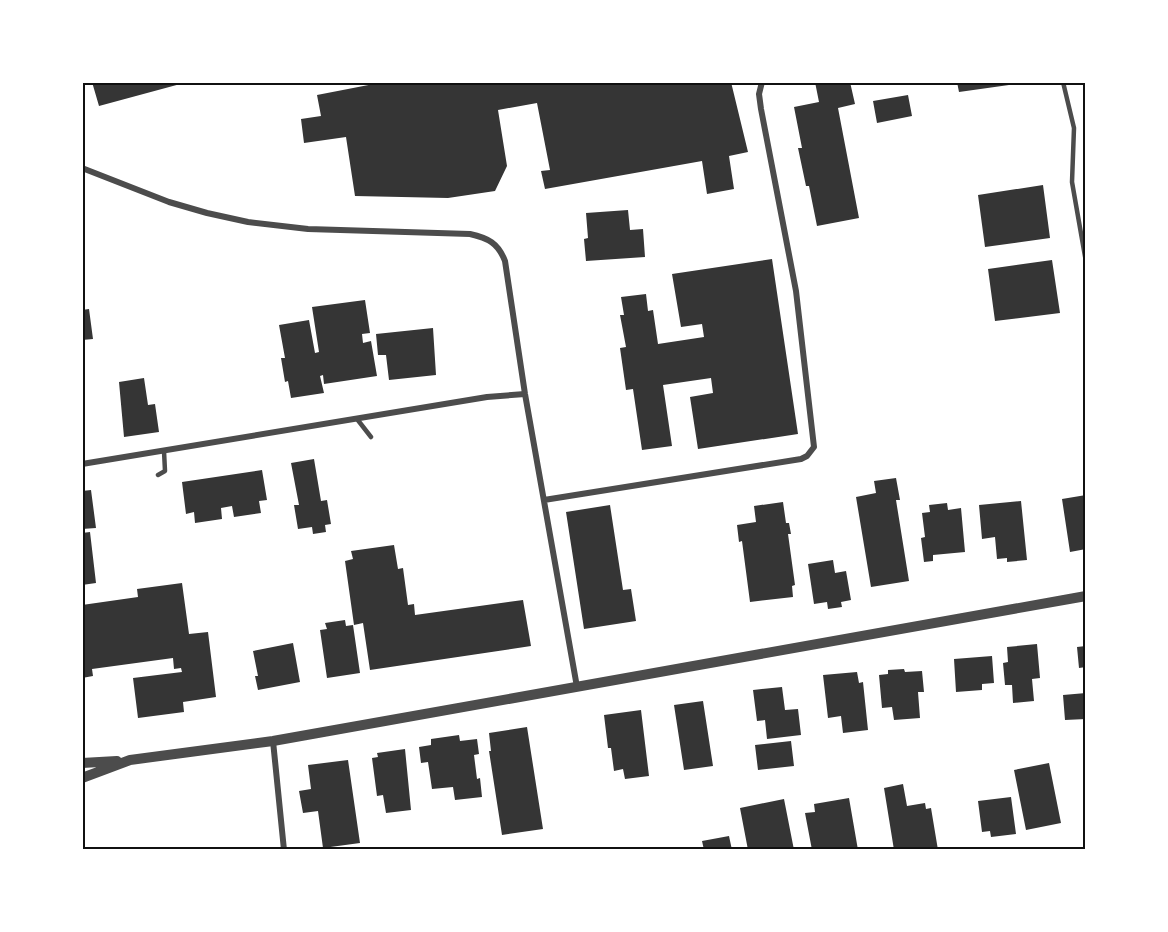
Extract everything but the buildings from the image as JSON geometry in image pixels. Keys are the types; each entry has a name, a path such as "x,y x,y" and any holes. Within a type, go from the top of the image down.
{"street":[{"path":"544,500 801,459 807,456 814,447 815,438 796,291 759,94 762,82"},
{"path":"82,168 169,202 248,222 298,229 470,234 493,242 501,250 505,261 525,394 577,687"},
{"path":"82,464 487,397 525,394"},
{"path":"82,763 130,760 273,741 1086,596"},
{"path":"273,741 284,849"},
{"path":"82,778 130,760"}],"lane":[{"path":"1063,82 1074,128 1072,182 1086,262"},
{"path":"357,419 370,437"},
{"path":"158,475 165,471 164,451"}]}
